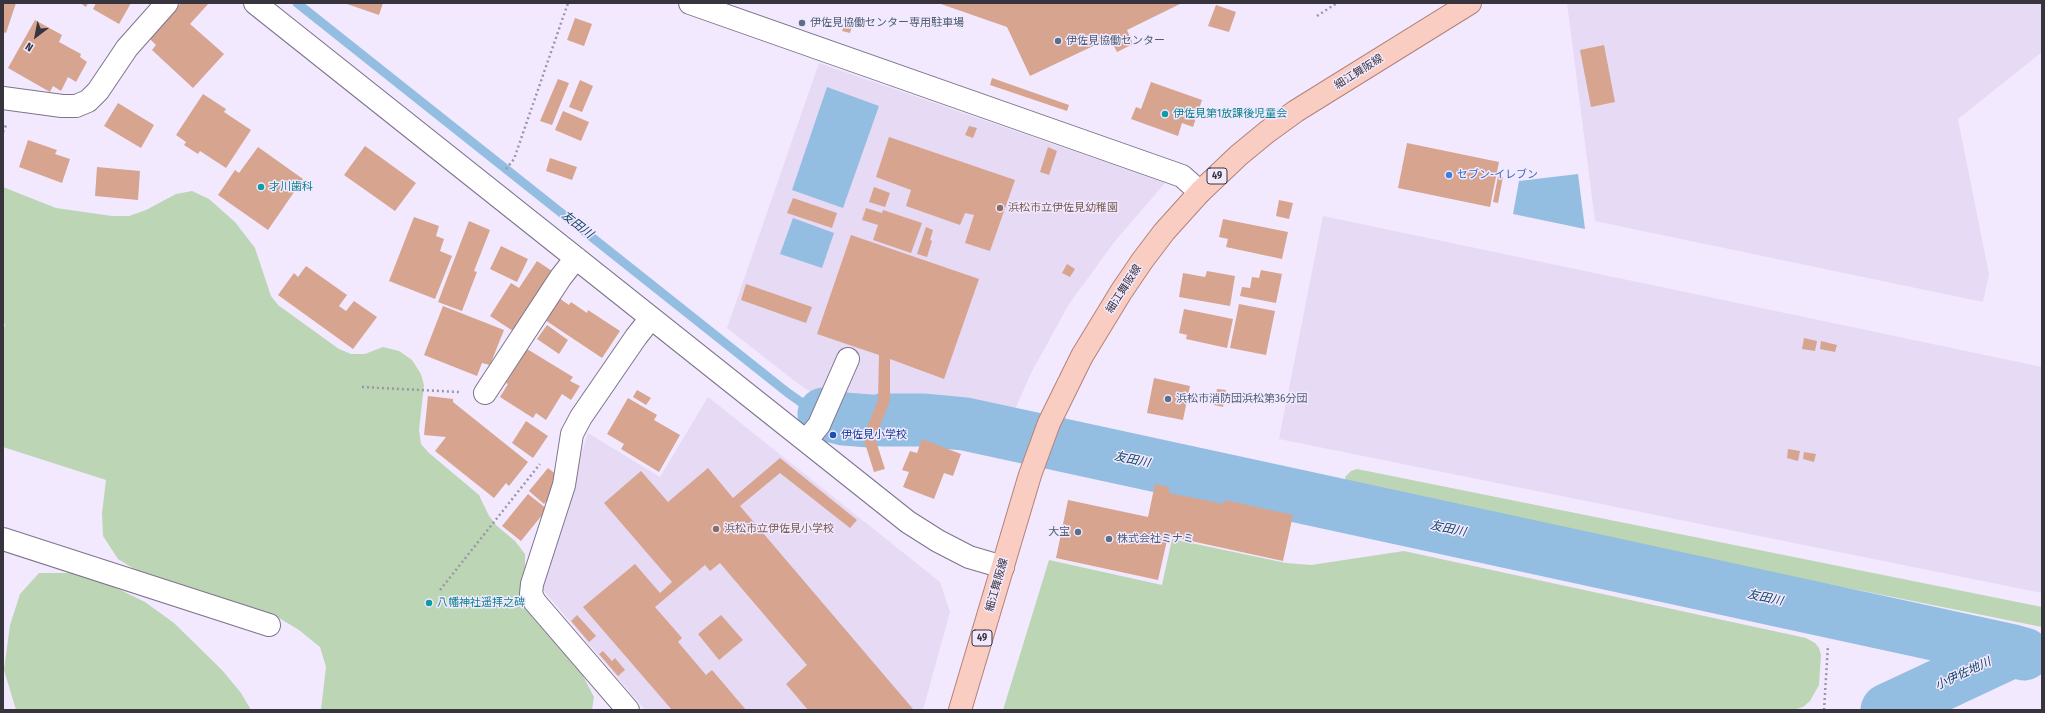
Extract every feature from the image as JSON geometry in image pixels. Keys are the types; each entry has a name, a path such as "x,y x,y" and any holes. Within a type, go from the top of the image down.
{"main road":[{"name":"細江舞阪線","path":"960,710 1038,453 1047,429 1082,356 1121,292 1164,232 1200,192 1239,155 1296,111 1470,3"}],"street":[{"path":"3,98 62,106 76,106 88,101 98,91 127,48 167,3"},
{"path":"255,3 651,318 812,433 908,522 938,541 969,556 1003,567"},
{"path":"690,3 1182,176 1200,192"},
{"path":"485,393 561,277 576,258"},
{"path":"628,710 535,602 531,594 532,584 564,485 572,434 581,417 631,343 651,318"},
{"path":"812,433 829,402 848,359"},
{"path":"3,539 269,626"}],"path":[{"path":"514,159 568,3"},
{"path":"1317,16 1337,3"},
{"path":"362,387 485,393"},
{"path":"440,590 536,469"},
{"path":"1824,710 1828,645"}],"shaded area":[{"path":"1567,3 2042,3 2042,52 1958,119 1989,274 1983,302 1595,221"},
{"path":"819,63 1165,183 1115,241 1069,304 1031,373 1010,421 945,408 846,406 828,401 812,393 796,382 727,328"},
{"path":"1323,216 2042,367 2042,593 1279,439"},
{"name":"浜松市立伊佐見小学校","path":"708,397 940,582 950,612 923,710 645,710 539,585 588,433 660,477"}],"green space":[{"path":"3,187 56,208 112,216 129,216 146,210 176,194 192,191 209,199 235,222 255,248 271,296 278,305 339,349 351,354 365,354 383,347 399,351 412,360 421,374 424,385 419,430 421,444 429,453 479,495 489,516 497,526 515,541 525,554 525,569 521,582 520,596 526,608 582,674 594,697 592,710 321,710 326,667 320,647 299,630 274,615 139,572 118,559 103,536 102,513 106,480 3,447 3,332 5,324 3,323"},
{"path":"1357,469 2042,607 2042,627 1355,489 1347,485 1345,477 1351,471"},
{"path":"1172,539 1286,563 1311,565 1404,551 1806,638 1815,643 1819,648 1821,655 1819,685 1810,701 1803,707 1793,710 1003,710 1049,560 1162,585"},
{"path":"39,573 71,573 114,587 145,602 174,623 222,670 241,693 251,710 16,710 4,670 10,625 20,594"}],"water":[{"path":"827,87 879,106 843,208 792,190"},
{"path":"1578,174 1585,229 1513,214 1519,181"},
{"path":"793,218 834,233 822,268 780,254"}],"building":[{"path":"3,3 16,3 6,33 3,32"},
{"path":"80,3 88,3 86,7"},
{"path":"96,3 131,3 119,24 93,9"},
{"path":"181,3 209,3 190,24 224,54 193,88 152,50 156,45 149,38"},
{"path":"344,3 383,3 379,15"},
{"name":"伊佐見協働センター","path":"938,3 1182,3 1127,30 1133,44 1117,52 1110,38 1030,76 1007,27"},
{"path":"1216,5 1236,12 1229,32 1208,26"},
{"path":"575,18 592,24 584,46 567,40"},
{"path":"35,20 62,35 59,42 81,54 80,57 87,62 76,82 68,77 61,91 53,86 50,92 8,68"},
{"path":"845,24 852,26 850,33 842,31"},
{"path":"1604,45 1615,102 1591,107 1580,50"},
{"path":"992,78 1069,105 1067,111 990,85"},
{"path":"558,79 569,83 552,125 540,121"},
{"path":"580,80 593,86 582,112 569,107"},
{"name":"伊佐見第1放課後児童会","path":"1151,82 1202,100 1193,127 1182,123 1178,136 1131,119 1136,107 1141,109"},
{"path":"203,94 226,109 224,112 251,130 226,168 200,151 198,154 184,145 186,142 176,135"},
{"path":"118,103 154,125 141,148 104,126"},
{"path":"563,111 589,122 581,141 555,130"},
{"path":"969,126 977,128 973,138 965,135"},
{"path":"889,137 1015,180 990,251 965,243 974,215 965,213 960,225 906,206 911,190 876,177"},
{"path":"28,140 57,150 55,154 70,159 62,183 19,167"},
{"name":"セブン-イレブン","path":"1407,143 1499,162 1490,207 1398,188"},
{"path":"365,146 416,183 395,211 344,175"},
{"name":"才川歯科","path":"258,147 303,179 268,230 218,195 235,170 239,173"},
{"path":"1048,147 1057,151 1049,175 1040,172"},
{"path":"550,158 577,167 572,180 546,171"},
{"path":"97,167 140,171 138,200 95,196"},
{"path":"1498,176 1503,177 1498,203 1493,202"},
{"path":"874,187 890,193 885,207 869,202"},
{"path":"793,198 837,213 832,228 787,213"},
{"path":"1279,200 1293,203 1289,219 1276,216"},
{"path":"866,208 882,213 883,210 922,223 911,253 873,240 878,225 862,220"},
{"path":"414,217 439,226 436,236 444,239 440,251 452,256 435,299 389,281"},
{"path":"1223,219 1288,232 1282,259 1226,247 1228,239 1219,237"},
{"path":"469,221 490,230 474,271 477,272 462,311 438,302"},
{"path":"926,227 933,230 930,240 932,241 927,257 917,254"},
{"path":"851,235 979,279 944,379 890,359 890,401 875,438 885,469 874,472 863,437 878,400 879,355 817,334"},
{"path":"501,246 528,259 517,282 490,269"},
{"path":"537,261 555,273 516,333 490,316 511,283 519,288"},
{"path":"1067,264 1075,269 1070,277 1062,273"},
{"path":"306,266 347,295 339,306 346,311 354,301 377,317 353,349 278,295 294,273 298,277"},
{"path":"1261,270 1282,274 1276,303 1240,296 1242,287 1250,288 1252,277 1259,278"},
{"path":"1207,271 1235,276 1230,306 1179,297 1183,273 1205,277"},
{"path":"746,284 812,307 806,323 741,300"},
{"path":"559,298 569,305 571,302 587,313 588,310 620,331 602,358 545,320"},
{"path":"1239,304 1275,311 1266,355 1230,348"},
{"path":"443,306 504,330 490,365 482,363 477,376 424,355"},
{"path":"1184,309 1233,319 1227,348 1186,339 1187,335 1179,333"},
{"path":"547,325 568,340 559,354 537,339"},
{"path":"1804,338 1817,341 1815,351 1802,349"},
{"path":"1821,341 1837,345 1835,352 1820,349"},
{"path":"527,349 573,377 570,381 580,386 571,400 562,394 546,420 536,413 533,418 500,397 508,384 506,383"},
{"name":"浜松市消防団浜松第36分団","path":"1154,378 1190,386 1183,420 1147,413"},
{"path":"1217,389 1226,390 1223,407 1214,405"},
{"path":"637,390 651,398 646,405 633,397"},
{"path":"428,396 453,399 453,402 528,462 509,486 506,483 494,498 435,451 446,437 424,435"},
{"path":"628,398 657,415 654,420 680,435 659,472 621,449 624,444 607,434"},
{"path":"526,421 548,436 533,458 512,443"},
{"path":"922,439 961,454 953,476 944,473 934,499 903,487 909,472 902,470 910,451 917,453"},
{"path":"1788,449 1800,451 1798,461 1787,458"},
{"path":"1804,452 1816,454 1814,462 1803,459"},
{"path":"780,458 857,520 850,528 780,473 740,506 913,709 808,710 786,684 807,665 720,563 710,571 705,565 655,607 682,638 678,642 706,675 712,670 746,710 672,710 583,607 635,564 660,593 672,582 604,503 641,471 668,502 708,468 733,498"},
{"path":"548,468 557,475 554,492 544,504 529,491"},
{"path":"1155,484 1169,487 1169,493 1224,504 1225,500 1293,515 1283,561 1168,536 1158,580 1056,558 1068,500 1148,517"},
{"path":"528,494 547,509 521,541 502,526"},
{"path":"577,615 596,636 589,642 571,621"},
{"path":"721,615 743,640 719,660 698,634"},
{"path":"603,651 612,661 615,658 625,670 618,676 599,654"}],"waterway":[{"name":"友田川","path":"297,3 788,393 805,405 824,414"},
{"name":"友田川","path":"824,414 844,419 870,421"},
{"name":"友田川","path":"882,420 922,420 965,424 2013,651"},
{"name":"小伊佐地川","path":"1887,710 2013,651 2024,654"}],"place":[{"name":"伊佐見協働センター専用駐車場","path":"802,23"},
{"name":"伊佐見協働センター","path":"1058,41"},
{"name":"伊佐見第1放課後児童会","path":"1165,114"},
{"name":"セブン-イレブン","path":"1449,175"},
{"name":"才川歯科","path":"261,187"},
{"name":"浜松市立伊佐見幼稚園","path":"1000,208"},
{"name":"浜松市消防団浜松第36分団","path":"1168,399"},
{"name":"伊佐見小学校","path":"833,435"},
{"name":"浜松市立伊佐見小学校","path":"716,529"},
{"name":"大宝","path":"1078,532"},
{"name":"株式会社ミナミ","path":"1109,539"},
{"name":"八幡神社遥拝之碑","path":"429,603"}]}
